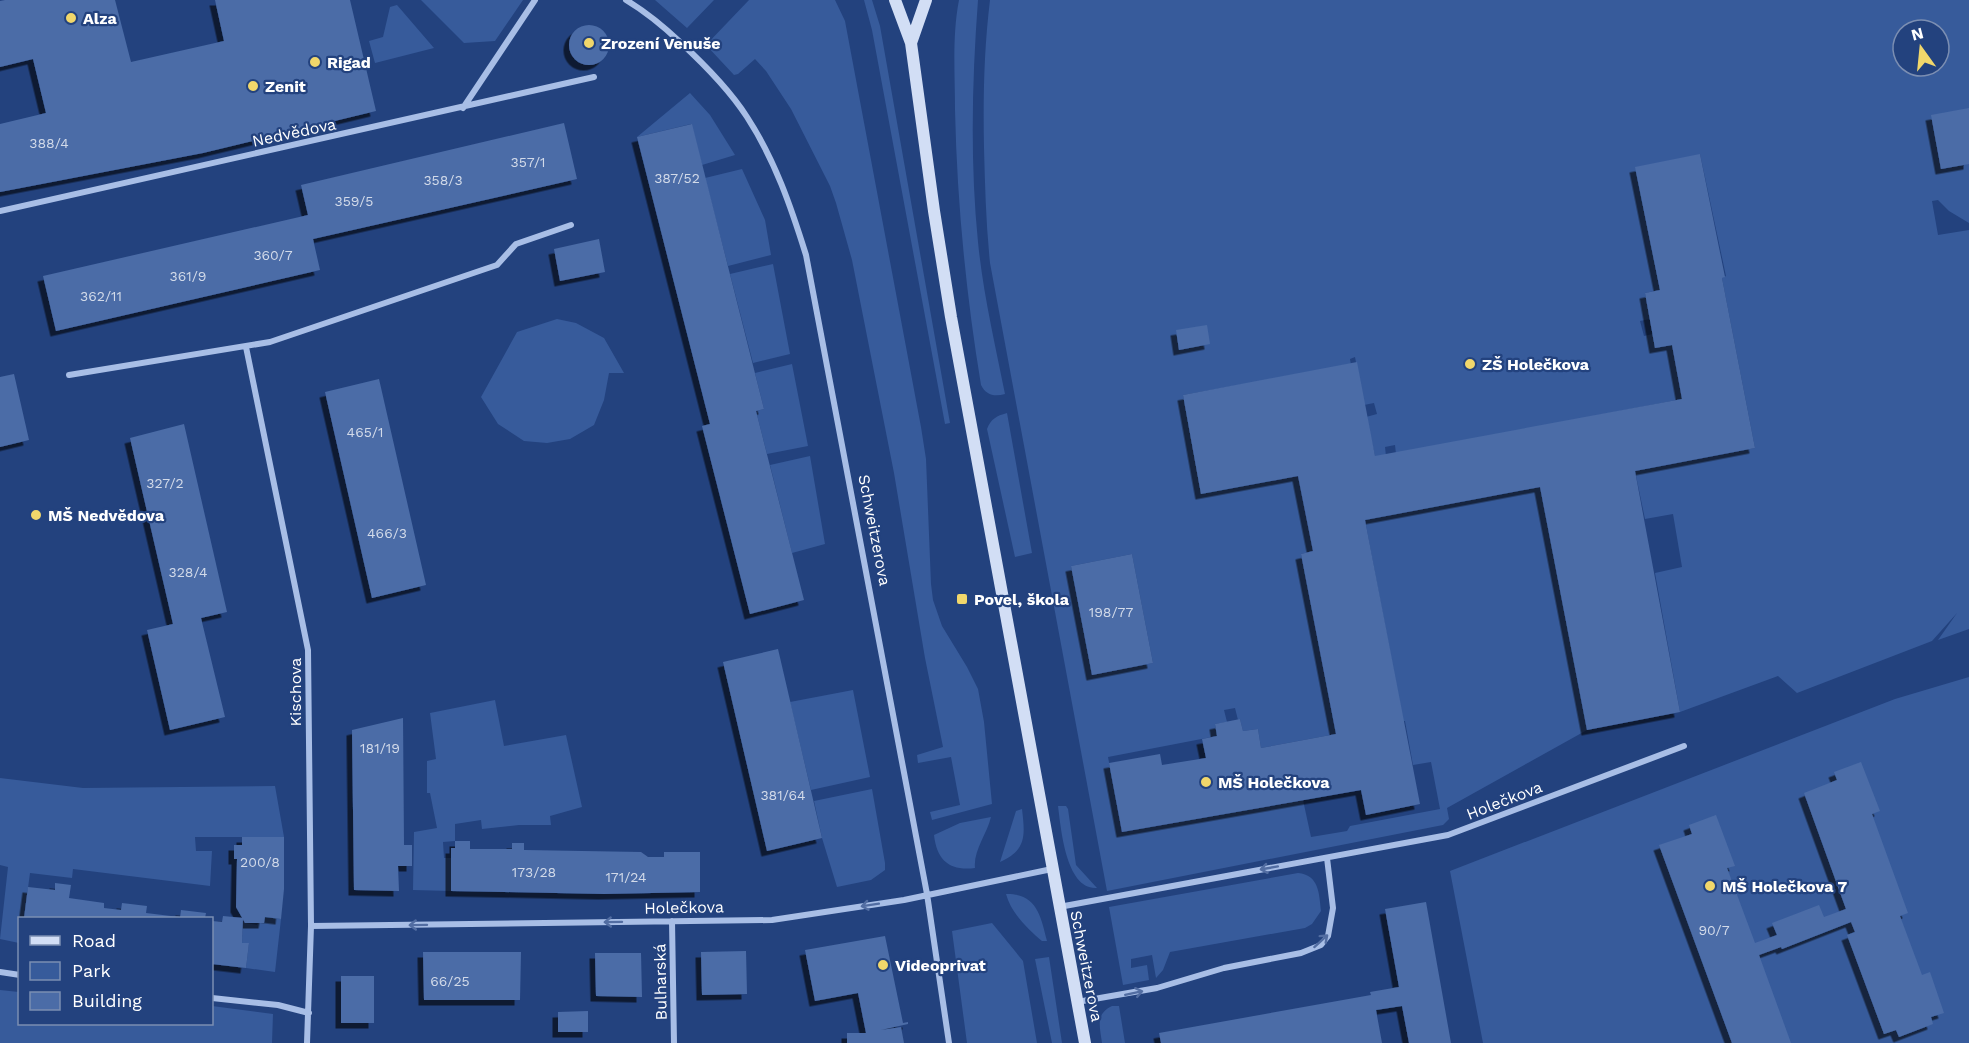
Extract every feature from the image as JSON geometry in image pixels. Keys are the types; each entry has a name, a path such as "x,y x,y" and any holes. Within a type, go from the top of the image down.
{"street":[{"path":"463,108 535,0"},
{"name":"Schweitzerova","path":"626,0 652,17 715,75 747,116 778,175 806,255 927,894 949,1043"},
{"name":"Schweitzerova","path":"895,0 911,43 951,317 1084,1043"},
{"name":"Schweitzerova","path":"911,43 926,0"},
{"name":"Nedvědova","path":"0,211 594,77"},
{"path":"69,375 270,342 496,265 516,244 571,225"},
{"name":"Kischova","path":"246,347 308,650 311,926 307,1043"},
{"name":"Holečkova","path":"1059,907 1448,835 1684,746"},
{"path":"1077,1002 1157,988 1224,968 1302,953 1321,945 1328,936 1333,908 1327,858"},
{"name":"Holečkova","path":"311,926 772,920 927,894 1052,869"},
{"name":"Bulharská","path":"672,921 674,1043"},
{"path":"0,972 18,975"},
{"path":"213,998 278,1005 309,1013"}],"green space":[{"path":"421,0 523,0 495,41 464,43"},
{"path":"655,0 714,0 687,28"},
{"path":"749,0 835,0 845,21 926,459 933,600 942,626 978,689 984,722 992,804 932,820 930,812 960,805 951,757 918,763 917,755 943,747 925,658 894,473 852,260 836,203 830,186 791,109 766,71 755,59 734,75 706,45"},
{"path":"864,0 872,0 880,26 950,423 945,424 872,30"},
{"path":"959,0 978,0 973,91 974,182 983,280 1005,394 997,395 988,393 981,385 963,248 955,110 955,41"},
{"name":"ZŠ Holečkova","path":"990,0 1969,0 1969,223 1949,211 1938,200 1932,201 1938,235 1969,230 1969,629 1938,640 1957,613 1932,641 1797,693 1778,676 1680,712 1655,573 1682,567 1673,514 1645,519 1635,471 1755,448 1722,278 1726,276 1700,154 1660,290 1645,293 1650,319 1640,321 1644,336 1653,334 1672,345 1682,399 1396,454 1395,445 1385,447 1386,456 1375,456 1366,417 1377,414 1374,403 1364,405 1355,357 1350,359 1351,365 1183,395 1202,494 1298,476 1313,551 1301,554 1336,734 1261,748 1258,729 1243,731 1235,708 1224,710 1227,722 1215,724 1217,736 1108,757 1122,832 1303,800 1311,837 1347,831 1350,826 1440,809 1431,762 1413,765 1365,520 1540,487 1587,730 1447,808 1449,819 1443,825 1107,891 990,263 986,205 984,74","holes":["1132,554 1153,663 1092,674 1071,566"]},
{"path":"397,5 434,48 375,63 369,41 383,37 390,7"},
{"path":"690,93 710,115 735,155 702,165 691,124 637,137"},
{"path":"742,169 765,220 771,255 728,266 705,178"},
{"path":"773,264 790,354 753,363 730,274"},
{"path":"557,319 576,323 604,338 624,373 609,373 604,400 594,425 570,439 547,443 524,441 498,424 481,397 517,332"},
{"path":"792,364 808,446 767,454 756,411 764,409 755,373"},
{"path":"1007,413 1032,553 1015,557 987,429 994,418"},
{"path":"810,456 825,544 792,553 770,465"},
{"name":"MŠ Holečkova 7","path":"1969,677 1969,1043 1483,1043 1450,871 1895,699"},
{"path":"853,690 870,777 811,790 790,702"},
{"path":"495,700 504,746 566,735 582,807 550,816 551,825 519,825 482,829 481,820 455,824 455,841 443,842 444,858 451,858 451,891 413,890 414,832 437,828 430,793 427,793 427,761 436,759 430,713"},
{"path":"0,778 83,788 275,786 284,837 195,837 196,851 212,851 210,886 73,869 72,878 30,873 24,917 18,917 18,943 0,939 8,867 0,865"},
{"path":"872,789 885,870 871,880 837,887 822,838 814,801"},
{"path":"1058,806 1066,806 1068,809 1076,865 1097,888 1087,886 1078,879 1072,869 1063,843"},
{"path":"1022,809 1024,827 1020,847 1000,862 1016,811"},
{"path":"991,817 976,855 975,868 958,868 942,858 938,852 934,835 960,823"},
{"path":"1298,873 1310,877 1317,886 1321,911 1312,924 1305,928 1170,952 1163,970 1156,978 1152,955 1131,959 1131,968 1147,965 1149,980 1123,985 1109,907"},
{"path":"1006,894 1016,895 1031,902 1040,915 1047,941 1042,941 1021,920"},
{"path":"265,917 281,919 275,972 246,968 249,943 242,943 243,918 245,923 257,925 264,923"},
{"path":"992,923 1023,961 1037,1043 967,1043 952,931"},
{"path":"1049,957 1062,1043 1052,1043 1035,959"},
{"path":"0,990 18,992 18,1025 213,1025 213,1006 273,1014 272,1043 0,1043"},
{"path":"1112,1006 1119,1006 1125,1043 1102,1043 1101,1017"}],"building":[{"path":"115,0 131,62 224,41 215,0 350,0 376,111 203,153 0,192 0,124 46,113 33,59 0,67 0,1"},
{"name":"Zrození Venuše","path":"589,25 603,31 609,45 603,59 589,65 575,59 569,45 575,31"},
{"path":"1969,108 1969,164 1941,169 1931,115"},
{"path":"564,123 577,179 313,239 320,270 56,331 43,276 308,215 301,185"},
{"path":"692,124 764,409 756,411 804,600 750,614 702,426 710,424 637,137"},
{"path":"1700,154 1725,277 1722,278 1755,448 1635,471 1680,712 1587,730 1540,487 1365,520 1420,804 1366,815 1361,790 1122,832 1109,763 1160,754 1162,765 1206,758 1202,739 1217,736 1215,724 1240,719 1243,731 1258,729 1261,748 1336,734 1301,554 1313,551 1298,476 1201,494 1183,395 1357,362 1375,456 1682,399 1672,345 1655,348 1645,293 1660,290 1635,167"},
{"path":"599,239 605,272 560,281 554,249"},
{"path":"1207,325 1210,344 1179,350 1176,330"},
{"path":"14,374 29,440 0,447 0,377"},
{"path":"379,379 426,585 372,598 325,392"},
{"path":"184,424 227,612 201,618 225,717 170,730 147,630 173,624 130,438"},
{"path":"1132,554 1153,663 1092,675 1071,566"},
{"path":"778,649 822,838 767,851 723,662"},
{"path":"403,718 404,845 412,845 412,866 398,866 399,891 354,890 352,730"},
{"path":"1861,762 1880,811 1872,814 1908,913 1900,916 1922,975 1930,972 1944,1013 1931,1017 1933,1024 1899,1037 1896,1030 1884,1034 1847,935 1855,932 1851,922 1782,949 1781,947 1759,955 1791,1043 1732,1043 1659,845 1692,834 1689,825 1716,815 1735,866 1727,868 1755,943 1777,935 1772,923 1819,905 1824,917 1846,909 1804,793 1837,780 1834,772"},
{"path":"242,837 284,837 284,889 281,919 265,917 264,923 245,923 236,907 237,859 234,859 234,845 242,845"},
{"path":"455,841 470,841 470,849 512,849 512,843 524,843 524,850 641,852 648,857 664,857 664,852 700,852 700,892 604,894 451,891 451,848 455,848"},
{"path":"55,883 71,885 69,898 104,903 104,908 121,910 122,903 147,906 146,913 179,917 24,917 28,887 55,890"},
{"path":"1426,902 1451,1043 1409,1043 1402,1006 1376,1010 1382,1043 1161,1043 1159,1033 1371,995 1370,992 1399,987 1385,909"},
{"path":"181,910 206,913 205,917 180,917"},
{"path":"223,916 243,918 242,943 249,943 246,968 213,964 213,921 222,922"},
{"path":"885,936 903,1023 908,1022 908,1024 881,1030 901,1027 904,1043 847,1043 847,1033 866,1033 858,993 815,1001 805,950"},
{"path":"746,951 747,994 702,995 701,952"},
{"path":"423,952 521,952 520,1000 424,1000"},
{"path":"595,953 641,953 642,997 596,996"},
{"path":"341,976 374,976 374,1023 341,1023"},
{"path":"588,1011 588,1032 558,1032 558,1012"}],"place":[{"name":"Alza","path":"71,18"},
{"name":"Zrození Venuše","path":"589,43"},
{"name":"Rigad","path":"315,62"},
{"name":"Zenit","path":"253,86"},
{"name":"ZŠ Holečkova","path":"1470,364"},
{"name":"MŠ Nedvědova","path":"36,515"},
{"name":"Povel, škola","path":"962,599"},
{"name":"MŠ Holečkova","path":"1206,782"},
{"name":"MŠ Holečkova 7","path":"1710,886"},
{"name":"Videoprivat","path":"883,965"}]}
